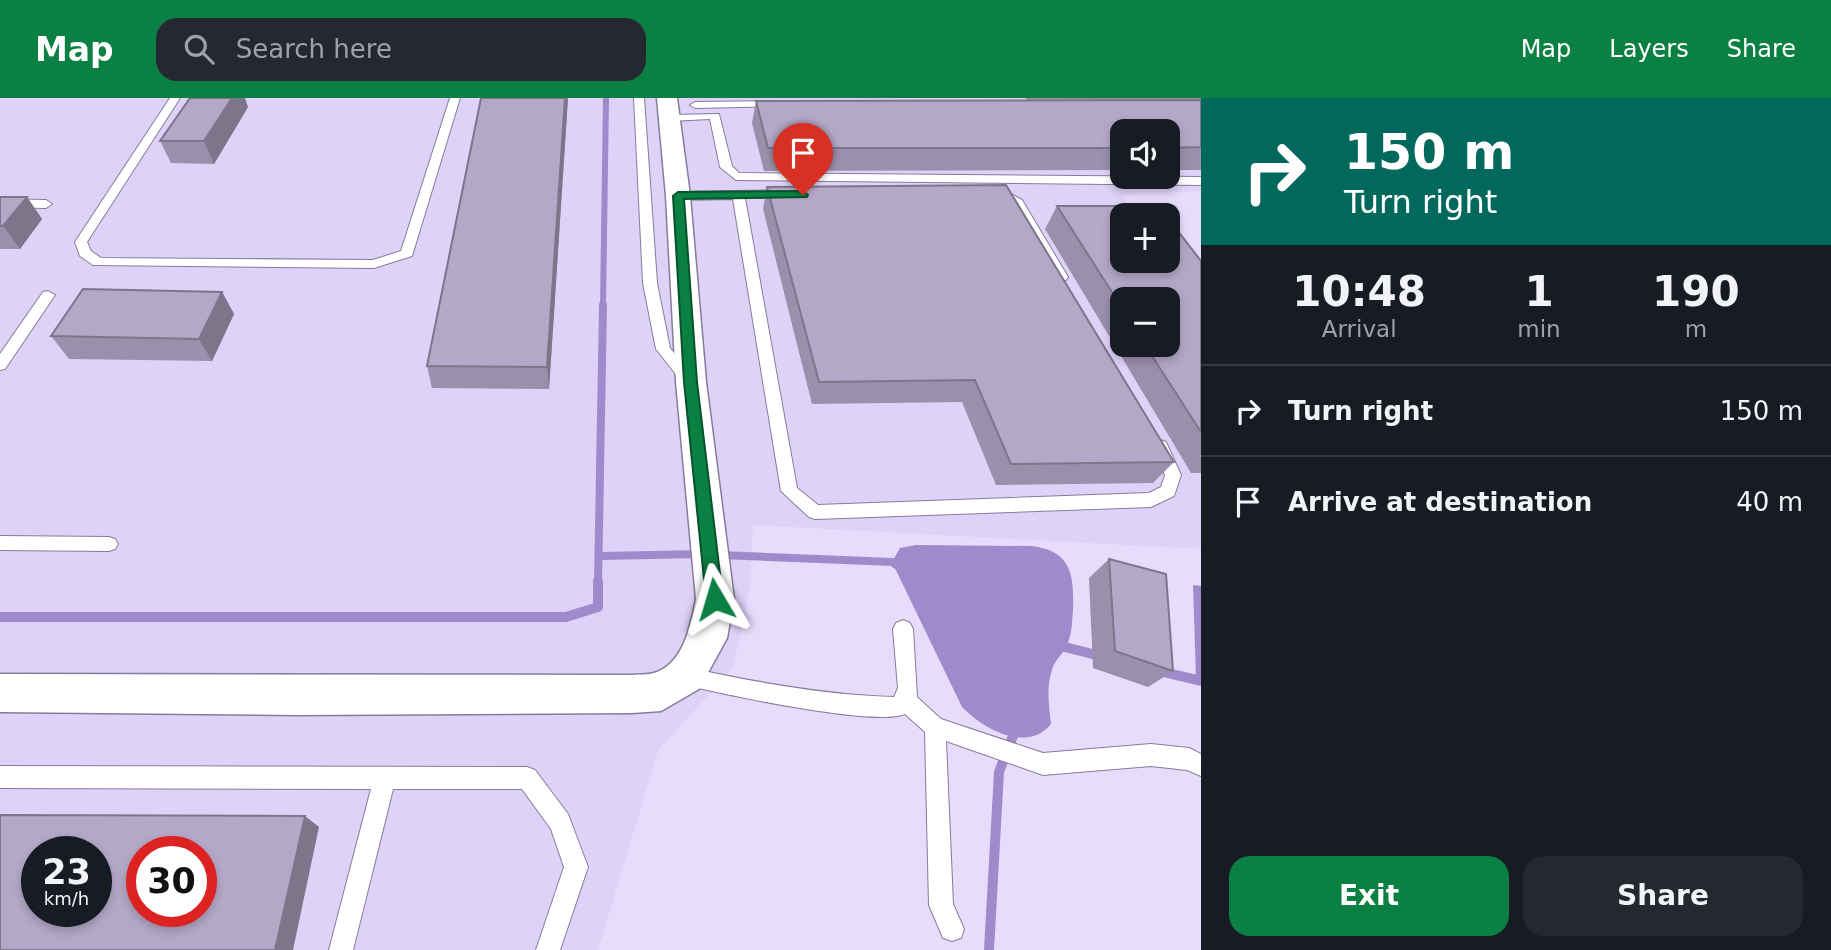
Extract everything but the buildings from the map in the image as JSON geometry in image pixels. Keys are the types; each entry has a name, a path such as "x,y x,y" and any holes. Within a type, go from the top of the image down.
{"street":[{"path":"0,693 298,696 632,694 661,692 685,676 708,638 715,599 691,382 678,196 668,107"}],"lane":[{"path":"175,98 81,242 85,253 98,262 374,264 407,253 455,98"},
{"path":"639,98 650,283 663,349 691,382"},
{"path":"668,107 713,101 795,104"},
{"path":"668,107 715,116 726,167 736,176 1201,181"},
{"path":"678,196 804,195"},
{"path":"739,197 789,491 815,512 1151,500 1168,491 1173,475 1149,428"},
{"path":"980,197 1007,197 1018,203 1067,286"},
{"path":"0,203 46,204"},
{"path":"0,365 48,295"},
{"path":"0,543 109,544"},
{"path":"685,676 739,688 865,706 897,707 906,701 908,688 903,629"},
{"path":"906,701 941,730 1043,764 1151,755 1189,759 1201,765"},
{"path":"941,730 941,905 953,929"},
{"path":"0,777 527,778 560,822 576,867 548,950"},
{"path":"341,950 385,778"}],"shaded area":[{"path":"0,98 1201,98 1201,191 1120,194 1127,203 1110,203 1110,273 1178,273 1201,297 1201,549 753,525 750,587 733,668 658,751 598,950 0,950"},
{"path":"916,545 1032,546 1055,553 1063,559 1073,586 1071,629 1066,647 1054,664 1050,677 1051,724 1041,733 1030,737 1005,735 981,723 962,707 892,562 900,548"},
{"path":"1193,585 1201,586 1201,685 1196,678"}],"waterway":[{"path":"603,306 606,98"},
{"path":"598,583 603,305"},
{"path":"600,556 701,554"},
{"path":"719,555 892,562 902,569"},
{"path":"0,617 566,617 598,607 598,583"},
{"path":"1057,645 1104,657"},
{"path":"1159,671 1201,681"},
{"path":"989,950 999,772 1013,736 1011,727"}],"route":[{"path":"715,599 691,382 678,196 803,195"}]}
